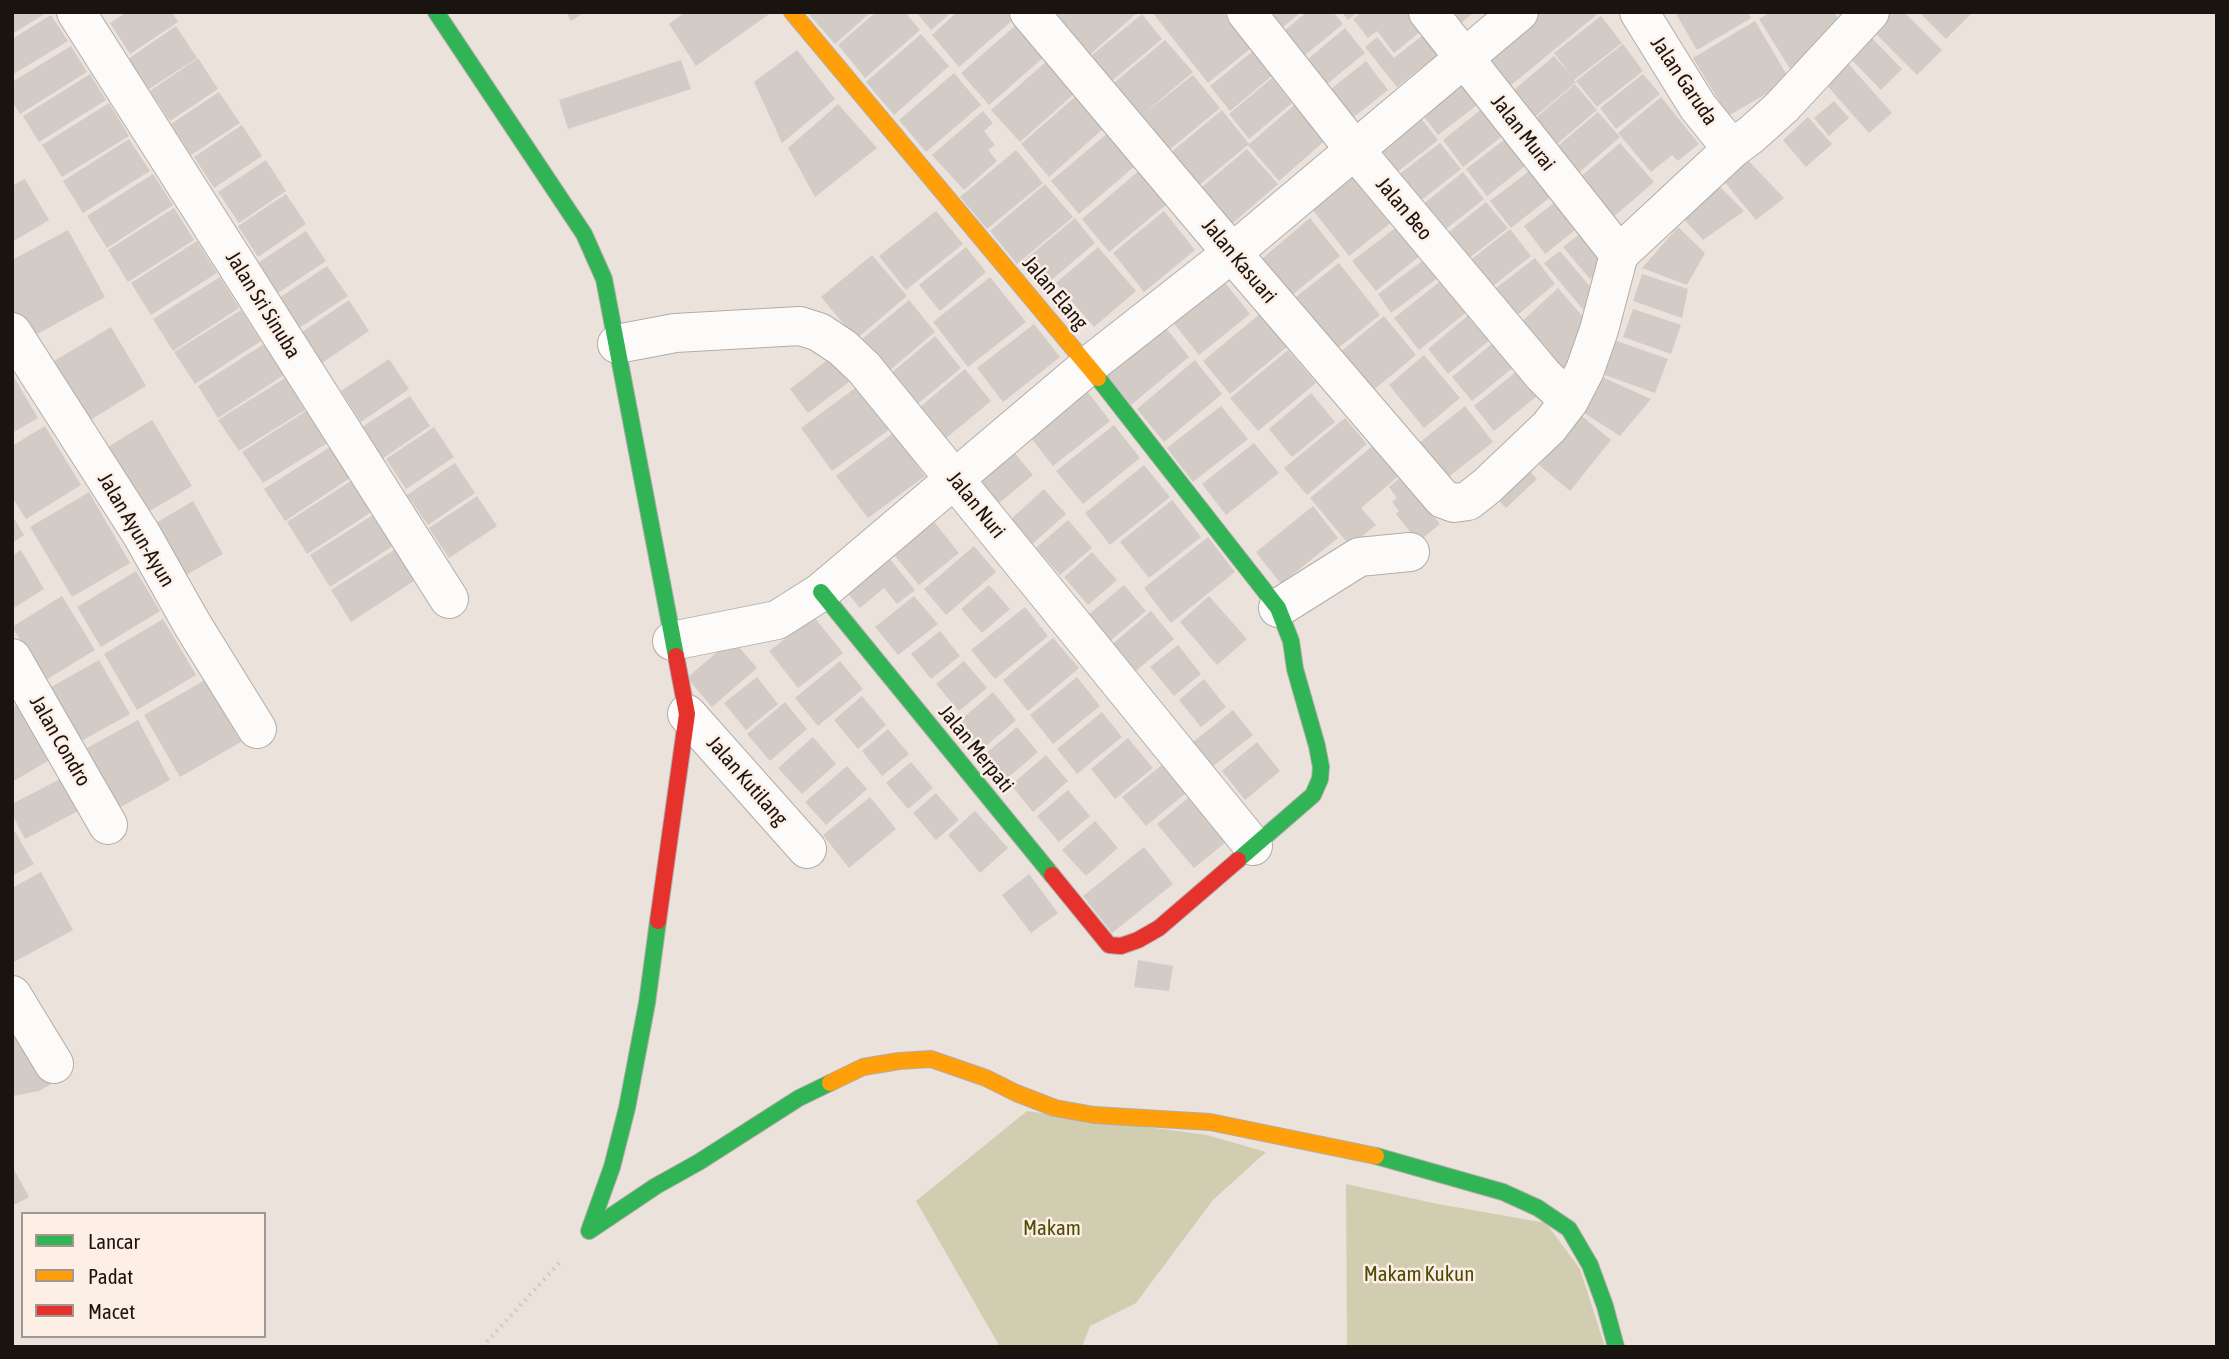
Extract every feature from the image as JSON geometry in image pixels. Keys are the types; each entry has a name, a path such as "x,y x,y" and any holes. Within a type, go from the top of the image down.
{"street":[{"name":"Jalan Sri Sinuba","path":"76,12 449,599"},
{"path":"436,12 584,234 604,279 687,714 668,861 627,1108 612,1167 589,1231"},
{"name":"Jalan Elang","path":"792,12 1088,366 1278,608 1290,641 1321,767 1320,779 1313,794 1170,919 1138,940 1121,946 1109,945 1098,933"},
{"name":"Jalan Kasuari","path":"1030,12 1443,499 1454,503 1468,501 1549,427 1569,401"},
{"name":"Jalan Beo","path":"1246,12 1354,149 1543,374 1569,401"},
{"name":"Jalan Murai","path":"1428,12 1619,254"},
{"path":"672,641 777,620 821,592 1088,366 1232,253 1519,12"},
{"name":"Jalan Garuda","path":"1639,12 1698,107 1732,149"},
{"path":"1569,401 1585,370 1619,254 1732,149 1782,107 1860,17"},
{"name":"Jalan Nuri","path":"617,344 675,333 800,326 819,332 843,348 864,368 1253,846"},
{"name":"Jalan Ayun-Ayun","path":"12,332 142,535 192,624 257,729"},
{"path":"1278,608 1359,557 1410,552"},
{"name":"Jalan Merpati","path":"821,592 1098,933"},
{"name":"Jalan Condro","path":"12,658 108,825"},
{"name":"Jalan Kutilang","path":"687,714 807,849"},
{"path":"12,995 54,1064"},
{"path":"589,1231 656,1186 799,1098 863,1067 931,1059 986,1078 1055,1108 1094,1115 1210,1122 1327,1144 1407,1163 1503,1192 1538,1208 1569,1229 1590,1265 1616,1347"}],"path":[{"path":"482,1347 589,1231"}],"green space":[{"name":"Makam","path":"1027,1111 1207,1135 1266,1152 1213,1200 1136,1303 1090,1326 1082,1347 1000,1347 916,1201"},
{"name":"Makam Kukun","path":"1346,1184 1546,1223 1580,1269 1605,1347 1347,1347"}],"building":[{"path":"12,12 48,12 12,34"},
{"path":"127,12 172,12 178,22 130,54 110,23"},
{"path":"566,12 585,12 571,21"},
{"path":"685,12 772,12 696,66 669,24"},
{"path":"807,12 871,12 835,44"},
{"path":"876,12 905,12 920,30 865,78 838,45"},
{"path":"916,12 952,12 931,30"},
{"path":"957,12 1008,12 1014,19 959,67 932,35"},
{"path":"1044,12 1138,12 1085,59"},
{"path":"1152,12 1223,12 1251,48 1208,83"},
{"path":"1259,12 1301,12 1276,33"},
{"path":"1307,12 1333,12 1343,24 1299,60 1279,35"},
{"path":"1341,12 1358,12 1348,20"},
{"path":"1362,12 1412,12 1425,28 1394,53 1377,31 1368,38 1353,19"},
{"path":"1438,12 1474,12 1453,30"},
{"path":"1540,12 1600,12 1504,91 1480,61"},
{"path":"1675,12 1748,12 1751,18 1697,50"},
{"path":"1771,12 1834,12 1842,25 1794,75 1759,19"},
{"path":"1887,12 1904,12 1942,50 1917,75 1871,29"},
{"path":"1919,12 1973,12 1946,39"},
{"path":"1142,14 1162,39 1107,85 1086,60"},
{"path":"51,15 68,41 12,75 12,39"},
{"path":"1601,16 1622,43 1574,80 1576,82 1530,121 1508,95 1554,56 1571,75 1554,53"},
{"path":"1755,21 1790,80 1728,116 1693,58"},
{"path":"1016,25 1044,57 989,105 961,73"},
{"path":"176,26 197,58 149,89 128,59"},
{"path":"1345,28 1365,53 1322,88 1302,64"},
{"path":"1428,31 1444,50 1397,87 1365,47 1377,37 1394,58"},
{"path":"1866,32 1902,69 1881,90 1845,53"},
{"path":"921,34 949,66 894,115 866,82"},
{"path":"1165,40 1193,72 1140,117 1193,75 1220,108 1162,156 1108,88"},
{"path":"1623,44 1643,71 1597,107 1576,81"},
{"path":"71,46 87,72 20,114 12,101 12,82"},
{"path":"797,50 835,99 782,143 754,82"},
{"path":"1253,51 1273,75 1230,111 1210,86"},
{"path":"198,58 218,89 170,121 150,91"},
{"path":"681,60 691,89 568,129 559,100"},
{"path":"1047,61 1074,94 1020,142 991,110"},
{"path":"1366,61 1388,90 1350,120 1327,92"},
{"path":"1846,61 1892,113 1869,133 1823,81"},
{"path":"1465,72 1485,99 1438,135 1418,109"},
{"path":"954,73 981,105 926,152 899,120"},
{"path":"90,74 106,100 39,142 23,116"},
{"path":"1643,74 1660,94 1616,129 1600,108"},
{"path":"1272,78 1292,103 1249,139 1229,114"},
{"path":"1575,84 1597,110 1551,149 1530,123"},
{"path":"219,92 240,123 191,155 171,124"},
{"path":"1076,96 1104,128 1049,177 1021,144"},
{"path":"1661,97 1699,144 1678,161 1672,155 1651,172 1618,133"},
{"path":"1834,101 1849,118 1829,136 1814,118"},
{"path":"1298,102 1329,137 1279,181 1248,145"},
{"path":"109,103 129,136 62,177 42,145"},
{"path":"1489,103 1510,130 1463,167 1443,140"},
{"path":"838,104 877,148 815,197 788,148"},
{"path":"1222,110 1249,144 1191,192 1164,158"},
{"path":"983,111 993,123 984,131 995,145 988,150 997,161 964,190 932,155"},
{"path":"1598,112 1620,137 1575,176 1553,150"},
{"path":"1417,113 1438,140 1391,177 1370,150"},
{"path":"1808,117 1832,144 1806,167 1783,140"},
{"path":"242,125 262,156 214,188 194,157"},
{"path":"1109,132 1136,165 1079,214 1051,181"},
{"path":"1513,133 1534,159 1487,196 1466,169"},
{"path":"129,139 150,171 83,213 63,181"},
{"path":"1440,143 1461,169 1414,206 1393,179"},
{"path":"1620,143 1654,182 1611,219 1577,180"},
{"path":"1247,149 1278,184 1227,228 1196,192"},
{"path":"1016,150 1043,183 987,229 960,197"},
{"path":"1741,153 1784,198 1756,220 1718,174"},
{"path":"266,160 286,191 239,223 218,192"},
{"path":"1537,165 1558,191 1511,228 1490,201"},
{"path":"1140,170 1167,204 1109,252 1082,219"},
{"path":"1354,170 1393,221 1349,256 1309,205"},
{"path":"1463,172 1484,199 1437,236 1416,210"},
{"path":"153,174 173,205 107,248 87,216"},
{"path":"25,179 49,220 12,242 12,186"},
{"path":"1713,180 1744,211 1703,240 1679,214"},
{"path":"1045,184 1073,217 1017,264 990,231"},
{"path":"286,194 306,224 258,257 238,226"},
{"path":"1558,200 1579,227 1545,254 1524,226"},
{"path":"1486,202 1508,228 1460,265 1440,239"},
{"path":"174,208 194,240 128,282 108,250"},
{"path":"936,211 963,244 906,290 879,256"},
{"path":"1164,211 1195,250 1144,292 1113,253"},
{"path":"1075,218 1095,243 1041,289 1020,264"},
{"path":"1310,218 1340,256 1287,299 1257,263"},
{"path":"1398,226 1421,255 1376,291 1352,261"},
{"path":"1678,227 1705,253 1687,285 1642,268"},
{"path":"1510,229 1531,256 1484,293 1463,266"},
{"path":"68,230 105,297 26,340 12,315 12,260"},
{"path":"306,231 326,261 278,293 258,263"},
{"path":"1581,233 1608,264 1590,279 1563,247"},
{"path":"197,241 217,273 151,315 131,283"},
{"path":"966,247 986,272 940,311 919,285"},
{"path":"1098,247 1136,291 1094,327 1056,283"},
{"path":"1560,251 1598,296 1591,319 1544,263"},
{"path":"872,255 907,296 856,339 821,297"},
{"path":"1535,258 1555,284 1509,322 1487,295"},
{"path":"1425,259 1439,277 1391,313 1378,294"},
{"path":"1339,263 1380,315 1333,352 1292,300"},
{"path":"327,266 348,296 299,328 279,298"},
{"path":"1642,274 1688,289 1682,318 1633,301"},
{"path":"1219,275 1250,314 1199,355 1168,316"},
{"path":"220,277 239,308 173,351 153,319"},
{"path":"990,277 1026,322 968,367 933,322"},
{"path":"1442,280 1467,312 1419,350 1394,318"},
{"path":"1558,288 1590,325 1566,381 1518,325"},
{"path":"349,300 369,331 322,363 302,332"},
{"path":"909,300 935,332 883,376 856,344"},
{"path":"1633,309 1681,325 1671,354 1623,337"},
{"path":"241,310 261,341 195,384 174,352"},
{"path":"1261,313 1288,346 1230,394 1203,361"},
{"path":"1471,313 1491,339 1448,374 1428,349"},
{"path":"1384,316 1416,355 1365,397 1333,358"},
{"path":"1162,323 1189,357 1131,405 1104,372"},
{"path":"1034,324 1060,357 1003,402 977,368"},
{"path":"111,327 146,386 90,420 54,361"},
{"path":"935,336 961,368 909,411 883,380"},
{"path":"1614,340 1668,359 1655,393 1602,374"},
{"path":"1495,341 1515,366 1472,401 1452,377"},
{"path":"264,344 284,375 218,418 198,386"},
{"path":"1288,350 1316,383 1258,431 1230,398"},
{"path":"1424,355 1460,398 1424,428 1389,385"},
{"path":"830,358 849,382 808,413 790,389"},
{"path":"389,359 409,389 361,422 341,391"},
{"path":"1195,360 1222,394 1164,442 1137,409"},
{"path":"965,369 991,401 939,444 913,413"},
{"path":"1517,371 1537,396 1494,431 1474,406"},
{"path":"12,374 38,418 12,433"},
{"path":"1602,377 1651,399 1620,436 1581,411"},
{"path":"285,378 305,410 239,451 218,420"},
{"path":"858,386 890,429 832,471 801,428"},
{"path":"1084,387 1110,421 1053,466 1027,433"},
{"path":"1311,393 1335,422 1292,457 1269,429"},
{"path":"410,396 430,426 382,459 362,427"},
{"path":"1221,406 1248,439 1193,482 1167,448"},
{"path":"1465,406 1493,442 1442,482 1414,447"},
{"path":"1571,407 1611,440 1570,491 1539,465 1555,446"},
{"path":"309,409 329,442 263,483 242,452"},
{"path":"1345,418 1367,444 1307,495 1284,468"},
{"path":"152,420 192,486 143,515 103,450"},
{"path":"1114,425 1140,458 1083,504 1056,471"},
{"path":"45,426 81,485 26,519 12,497 12,446"},
{"path":"434,427 454,457 406,489 386,459"},
{"path":"893,433 925,476 868,518 836,476"},
{"path":"1254,443 1279,473 1226,515 1202,484"},
{"path":"1376,443 1401,474 1361,508 1376,525 1350,546 1310,498"},
{"path":"330,447 350,478 285,521 264,489"},
{"path":"1013,451 1033,475 998,504 978,481"},
{"path":"455,463 475,493 428,525 407,495"},
{"path":"1523,464 1537,479 1506,508 1492,493"},
{"path":"1144,465 1170,497 1110,545 1085,513"},
{"path":"1402,476 1440,524 1418,542 1396,514 1399,511 1392,502 1397,498 1389,487"},
{"path":"354,479 373,511 307,554 287,522"},
{"path":"1044,489 1066,514 1030,546 1009,521"},
{"path":"89,492 130,563 72,597 30,527"},
{"path":"477,496 497,526 449,558 429,528"},
{"path":"1172,500 1201,537 1149,578 1120,542"},
{"path":"193,501 223,554 179,579 149,527"},
{"path":"1313,506 1338,538 1281,584 1256,552"},
{"path":"376,513 396,544 330,587 310,555"},
{"path":"12,515 24,535 12,543"},
{"path":"931,518 959,553 919,585 891,551"},
{"path":"1068,520 1092,548 1060,575 1036,548"},
{"path":"1208,537 1235,572 1171,623 1144,588"},
{"path":"974,546 996,572 946,615 924,589"},
{"path":"397,548 417,579 351,622 331,590"},
{"path":"21,550 44,589 12,609 12,556"},
{"path":"1092,552 1117,580 1088,605 1064,577"},
{"path":"886,554 915,590 897,604 884,588 860,608 844,589"},
{"path":"136,571 160,611 101,647 77,607"},
{"path":"989,585 1010,609 982,633 961,609"},
{"path":"1124,585 1146,611 1104,646 1082,620"},
{"path":"62,596 95,650 46,680 12,627"},
{"path":"914,596 938,624 898,655 875,627"},
{"path":"1209,596 1247,639 1217,665 1180,622"},
{"path":"1025,607 1048,636 995,679 971,650"},
{"path":"1151,611 1174,639 1131,675 1108,648"},
{"path":"814,617 843,653 798,688 769,651"},
{"path":"163,619 196,675 137,710 104,654"},
{"path":"940,631 960,656 931,679 911,654"},
{"path":"1053,638 1079,668 1028,711 1003,680"},
{"path":"732,639 757,668 712,707 687,678"},
{"path":"1178,645 1201,674 1174,696 1150,667"},
{"path":"99,660 130,714 76,744 46,690"},
{"path":"840,661 863,689 818,726 795,698"},
{"path":"964,661 987,688 959,711 936,684"},
{"path":"757,677 778,704 746,730 724,703"},
{"path":"1077,677 1100,706 1053,744 1030,715"},
{"path":"1204,679 1226,707 1201,727 1179,700"},
{"path":"205,680 241,742 180,777 144,715"},
{"path":"993,692 1016,720 979,752 956,724"},
{"path":"862,696 886,725 858,749 834,720"},
{"path":"785,702 807,729 770,761 747,734"},
{"path":"19,703 51,759 12,782 12,707"},
{"path":"1233,710 1253,735 1212,767 1193,742"},
{"path":"1102,712 1122,737 1077,774 1057,749"},
{"path":"138,720 170,780 110,813 78,753"},
{"path":"1017,727 1038,752 1005,780 984,755"},
{"path":"888,729 909,754 882,776 862,751"},
{"path":"813,737 836,764 802,794 778,768"},
{"path":"1128,738 1153,768 1115,799 1091,769"},
{"path":"1257,742 1280,771 1245,800 1222,771"},
{"path":"1046,755 1068,781 1033,812 1011,785"},
{"path":"1168,760 1191,789 1146,826 1122,797"},
{"path":"911,762 933,788 908,809 886,783"},
{"path":"847,766 867,789 826,825 805,802"},
{"path":"60,779 78,811 25,839 12,814 12,804"},
{"path":"1068,790 1090,816 1059,842 1037,816"},
{"path":"936,793 959,820 936,840 913,813"},
{"path":"870,797 896,829 849,868 823,835"},
{"path":"1189,797 1226,842 1194,868 1157,824"},
{"path":"975,811 1008,848 980,873 948,835"},
{"path":"1095,821 1118,848 1086,876 1062,850"},
{"path":"12,827 34,864 12,876"},
{"path":"1144,847 1173,884 1112,933 1083,896"},
{"path":"41,872 73,930 12,963 12,888"},
{"path":"1029,874 1058,913 1031,933 1002,895"},
{"path":"1138,960 1173,966 1169,991 1134,987"},
{"path":"12,1007 53,1083 39,1091 12,1096"},
{"path":"12,1166 29,1197 12,1206"}],"traffic: fast":[{"path":"436,12 584,234 604,279 676,656"},
{"path":"1098,378 1278,608 1291,641 1295,669 1317,746 1320,779 1313,795 1238,860"},
{"path":"821,592 1052,875"},
{"path":"658,921 647,1003 627,1108 612,1167 589,1231 656,1186 799,1098 830,1083"},
{"path":"1376,1156 1503,1192 1538,1208 1569,1229 1590,1265 1616,1347"}],"traffic: slow":[{"path":"792,12 1098,378"},
{"path":"830,1083 863,1067 931,1059 986,1078 1055,1108 1094,1115 1210,1122 1376,1156"}],"traffic: jam":[{"path":"658,921 687,714 676,656"},
{"path":"1052,875 1109,945 1121,946 1159,928 1238,860"}]}
